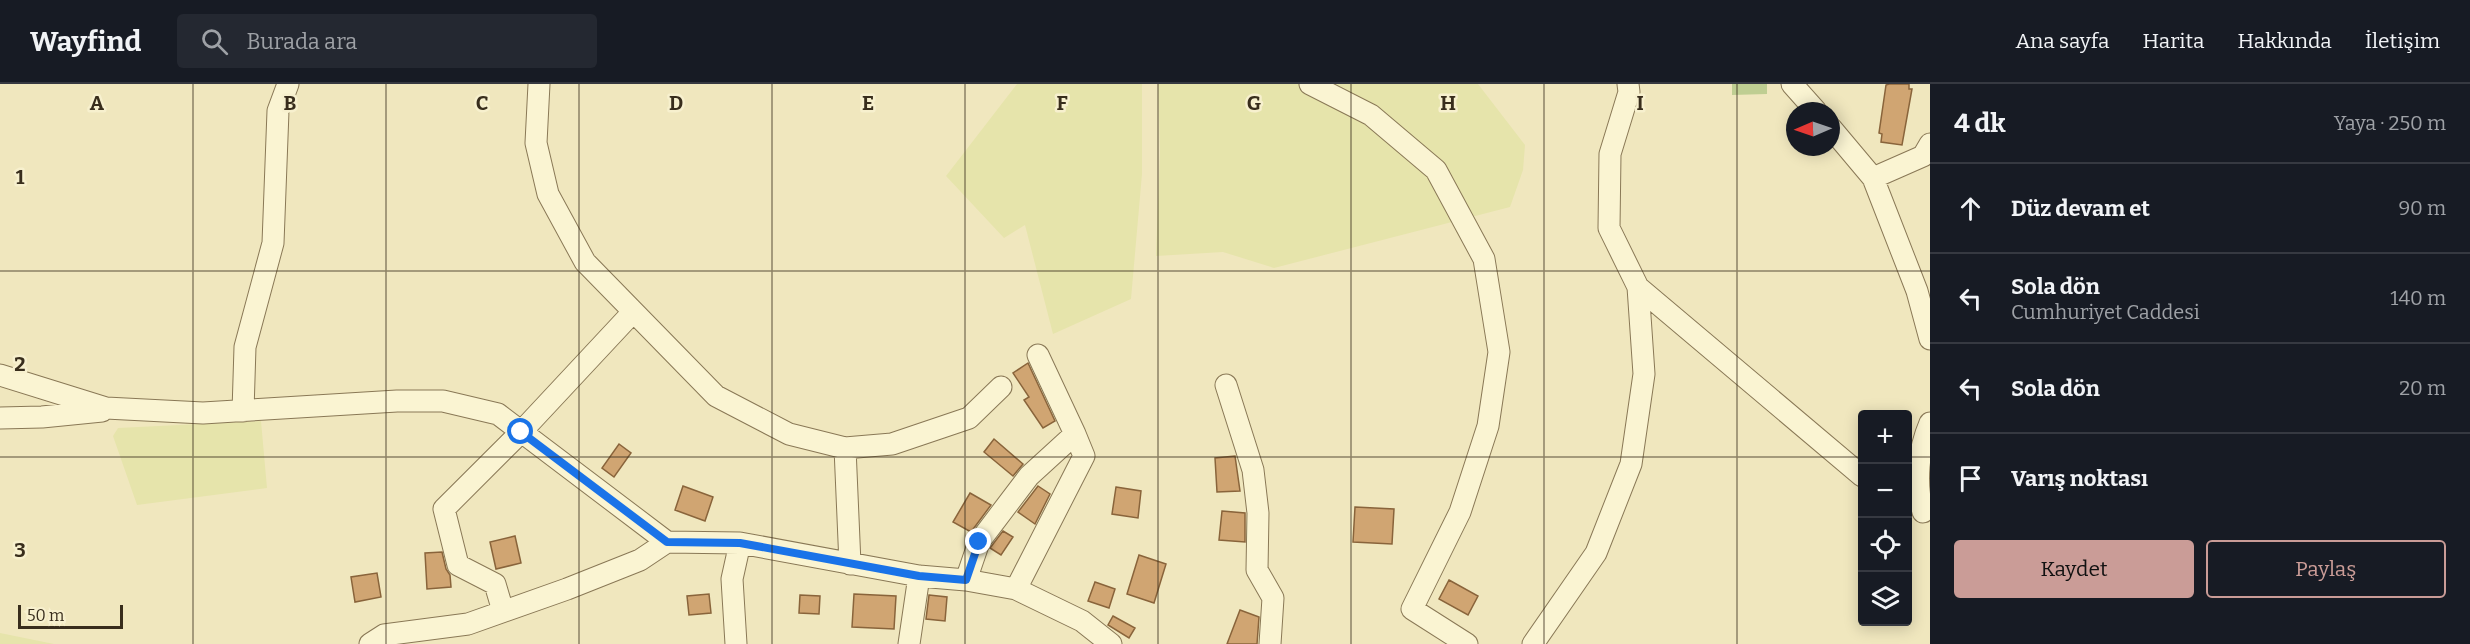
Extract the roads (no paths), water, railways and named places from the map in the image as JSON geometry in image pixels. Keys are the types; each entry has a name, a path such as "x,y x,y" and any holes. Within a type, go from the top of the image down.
{"street":[{"path":"243,411 245,347 273,243 278,111 288,84"},
{"path":"539,84 536,143 548,194 585,262 716,396 789,434 845,448 892,444 969,418 1002,387"},
{"path":"1310,84 1371,115 1436,170 1484,259 1499,352 1488,426 1460,512 1412,609 1467,644"},
{"path":"1533,644 1596,553 1631,464 1644,374 1638,288 1609,228 1610,154 1629,92 1628,84"},
{"path":"1792,84 1808,102"},
{"path":"1840,138 1874,178 1917,291 1930,339"},
{"path":"1874,178 1923,156 1930,144"},
{"path":"1638,288 1858,472"},
{"path":"503,611 495,584 459,565 444,509 521,432 633,312"},
{"path":"1016,589 1083,456 1038,355"},
{"path":"0,375 106,408 204,413 303,408 371,401 443,401 498,414 667,542"},
{"path":"1226,386 1253,470 1258,513 1257,570 1273,598 1270,644"},
{"path":"0,418 42,417 120,409"},
{"path":"1920,512 1917,491 1923,440 1930,423"},
{"path":"966,580 979,542 1029,476 1075,434"},
{"path":"845,448 850,564"},
{"path":"370,644 384,636 471,634 503,611 640,560 667,542 740,543 919,576 966,580 1016,589 1082,621 1108,643"},
{"path":"736,644 732,579 740,543"},
{"path":"909,644 919,576"}]}
